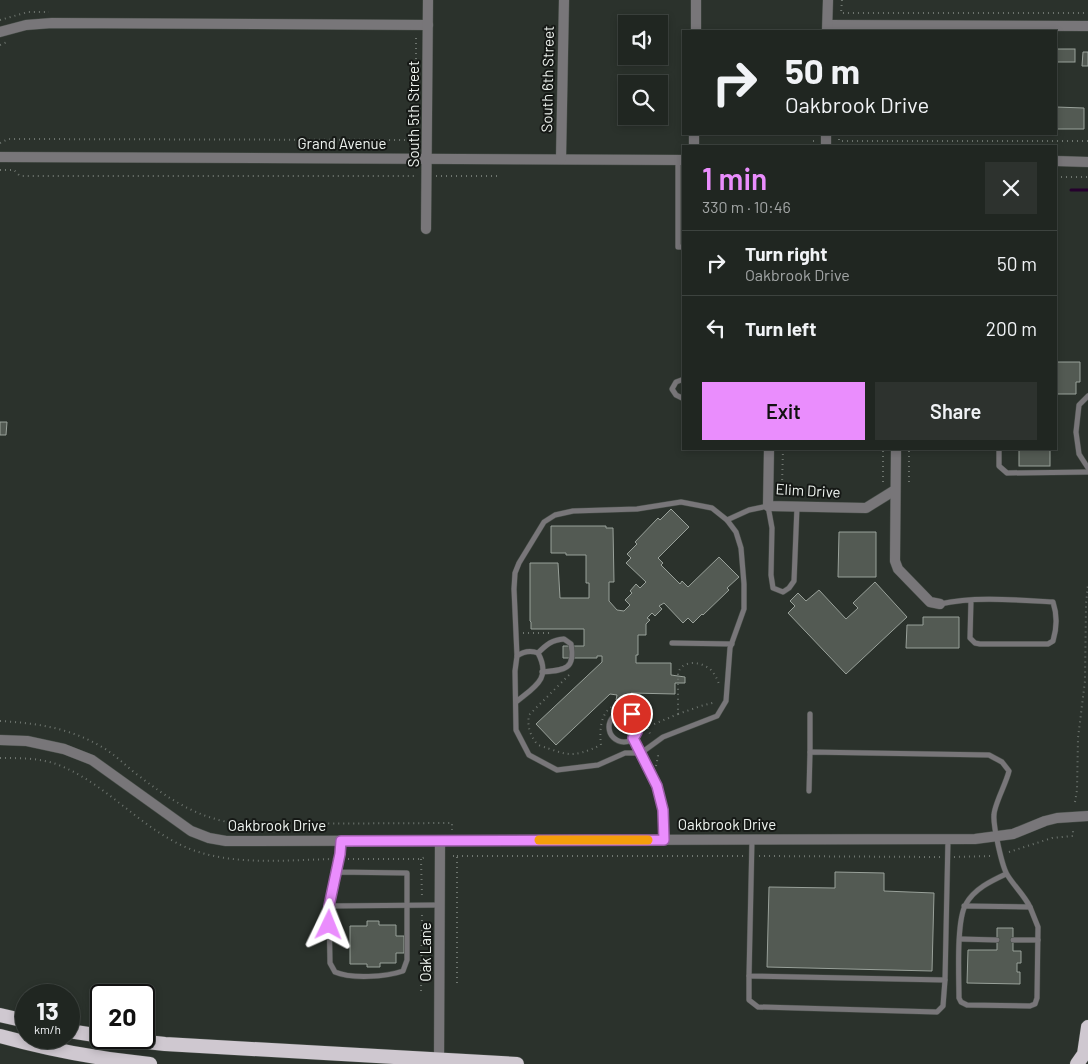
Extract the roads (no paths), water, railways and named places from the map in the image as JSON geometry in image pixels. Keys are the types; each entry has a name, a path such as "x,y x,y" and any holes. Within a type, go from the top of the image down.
{"highway":[{"path":"0,1015 15,1018"},
{"path":"1077,1064 1084,1054 1088,1027"},
{"path":"0,1036 66,1052 150,1064"},
{"path":"155,1042 439,1062 517,1064"}],"street":[{"name":"South 5th Street","path":"426,229 428,0"},
{"name":"South 6th Street","path":"561,159 564,0"},
{"path":"696,0 696,30"},
{"path":"828,0 827,28 1088,26"},
{"path":"0,32 26,25 52,24 428,25"},
{"name":"Grand Avenue","path":"0,157 681,160"},
{"path":"1057,161 1088,162"},
{"name":"Elim Drive","path":"769,450 768,506 866,508 895,490"},
{"path":"896,450 895,561 898,569 930,602 940,604"},
{"name":"Oakbrook Drive","path":"0,740 27,741 64,749 92,760 191,831 209,838 226,840 440,841 997,837 1022,831 1057,818 1088,816"},
{"name":"Oak Lane","path":"439,1062 440,841"}],"lane":[{"path":"681,160 678,247 682,247"},
{"path":"682,380 676,382 672,389 676,395 682,398"},
{"path":"1088,396 1079,405 1076,432 1079,454 1088,468"},
{"path":"999,450 999,466 1007,473 1088,472"},
{"path":"681,502 712,508 727,520 736,532 741,548 744,609 732,644 726,701 717,716 663,737 642,754 625,753 598,765 556,770 528,755 516,730 515,573 518,563 544,522 555,515 572,511 637,509 681,502"},
{"path":"727,520 749,510 768,506 772,528 771,575 773,588 783,592 794,581 797,506"},
{"path":"940,604 956,600 971,600 1052,602 1055,608 1056,630 1054,641 1048,644 975,643 970,638 971,600"},
{"path":"538,653 549,642 554,640 564,639 571,644 572,662 568,667 560,671 542,672"},
{"path":"672,643 732,644"},
{"path":"516,656 524,651 531,650 538,653 541,658 542,672 542,678 539,683 516,702"},
{"path":"627,712 635,718 638,731 633,738 623,742 614,738 611,734 609,724 618,713 627,712"},
{"path":"809,791 810,714"},
{"path":"633,738 657,786 663,810 664,840"},
{"path":"810,752 989,755 1002,762 1009,771 994,814 997,837 1006,874 1023,895 1038,927 1037,998 1035,1004 1030,1006 967,1005 961,1002 959,998 960,924 964,906 981,888 1006,874"},
{"path":"752,839 748,1000 758,1007 937,1012 943,1006 945,980 948,838"},
{"path":"336,872 407,874 407,960 403,971 392,975 343,975 335,972 330,963 329,906 341,841"},
{"path":"329,906 439,905"},
{"path":"964,906 1030,908"},
{"path":"960,939 997,940"},
{"path":"1013,940 1038,940"},
{"path":"749,976 945,980"}],"waterway":[{"path":"1071,190 1088,190"}]}
